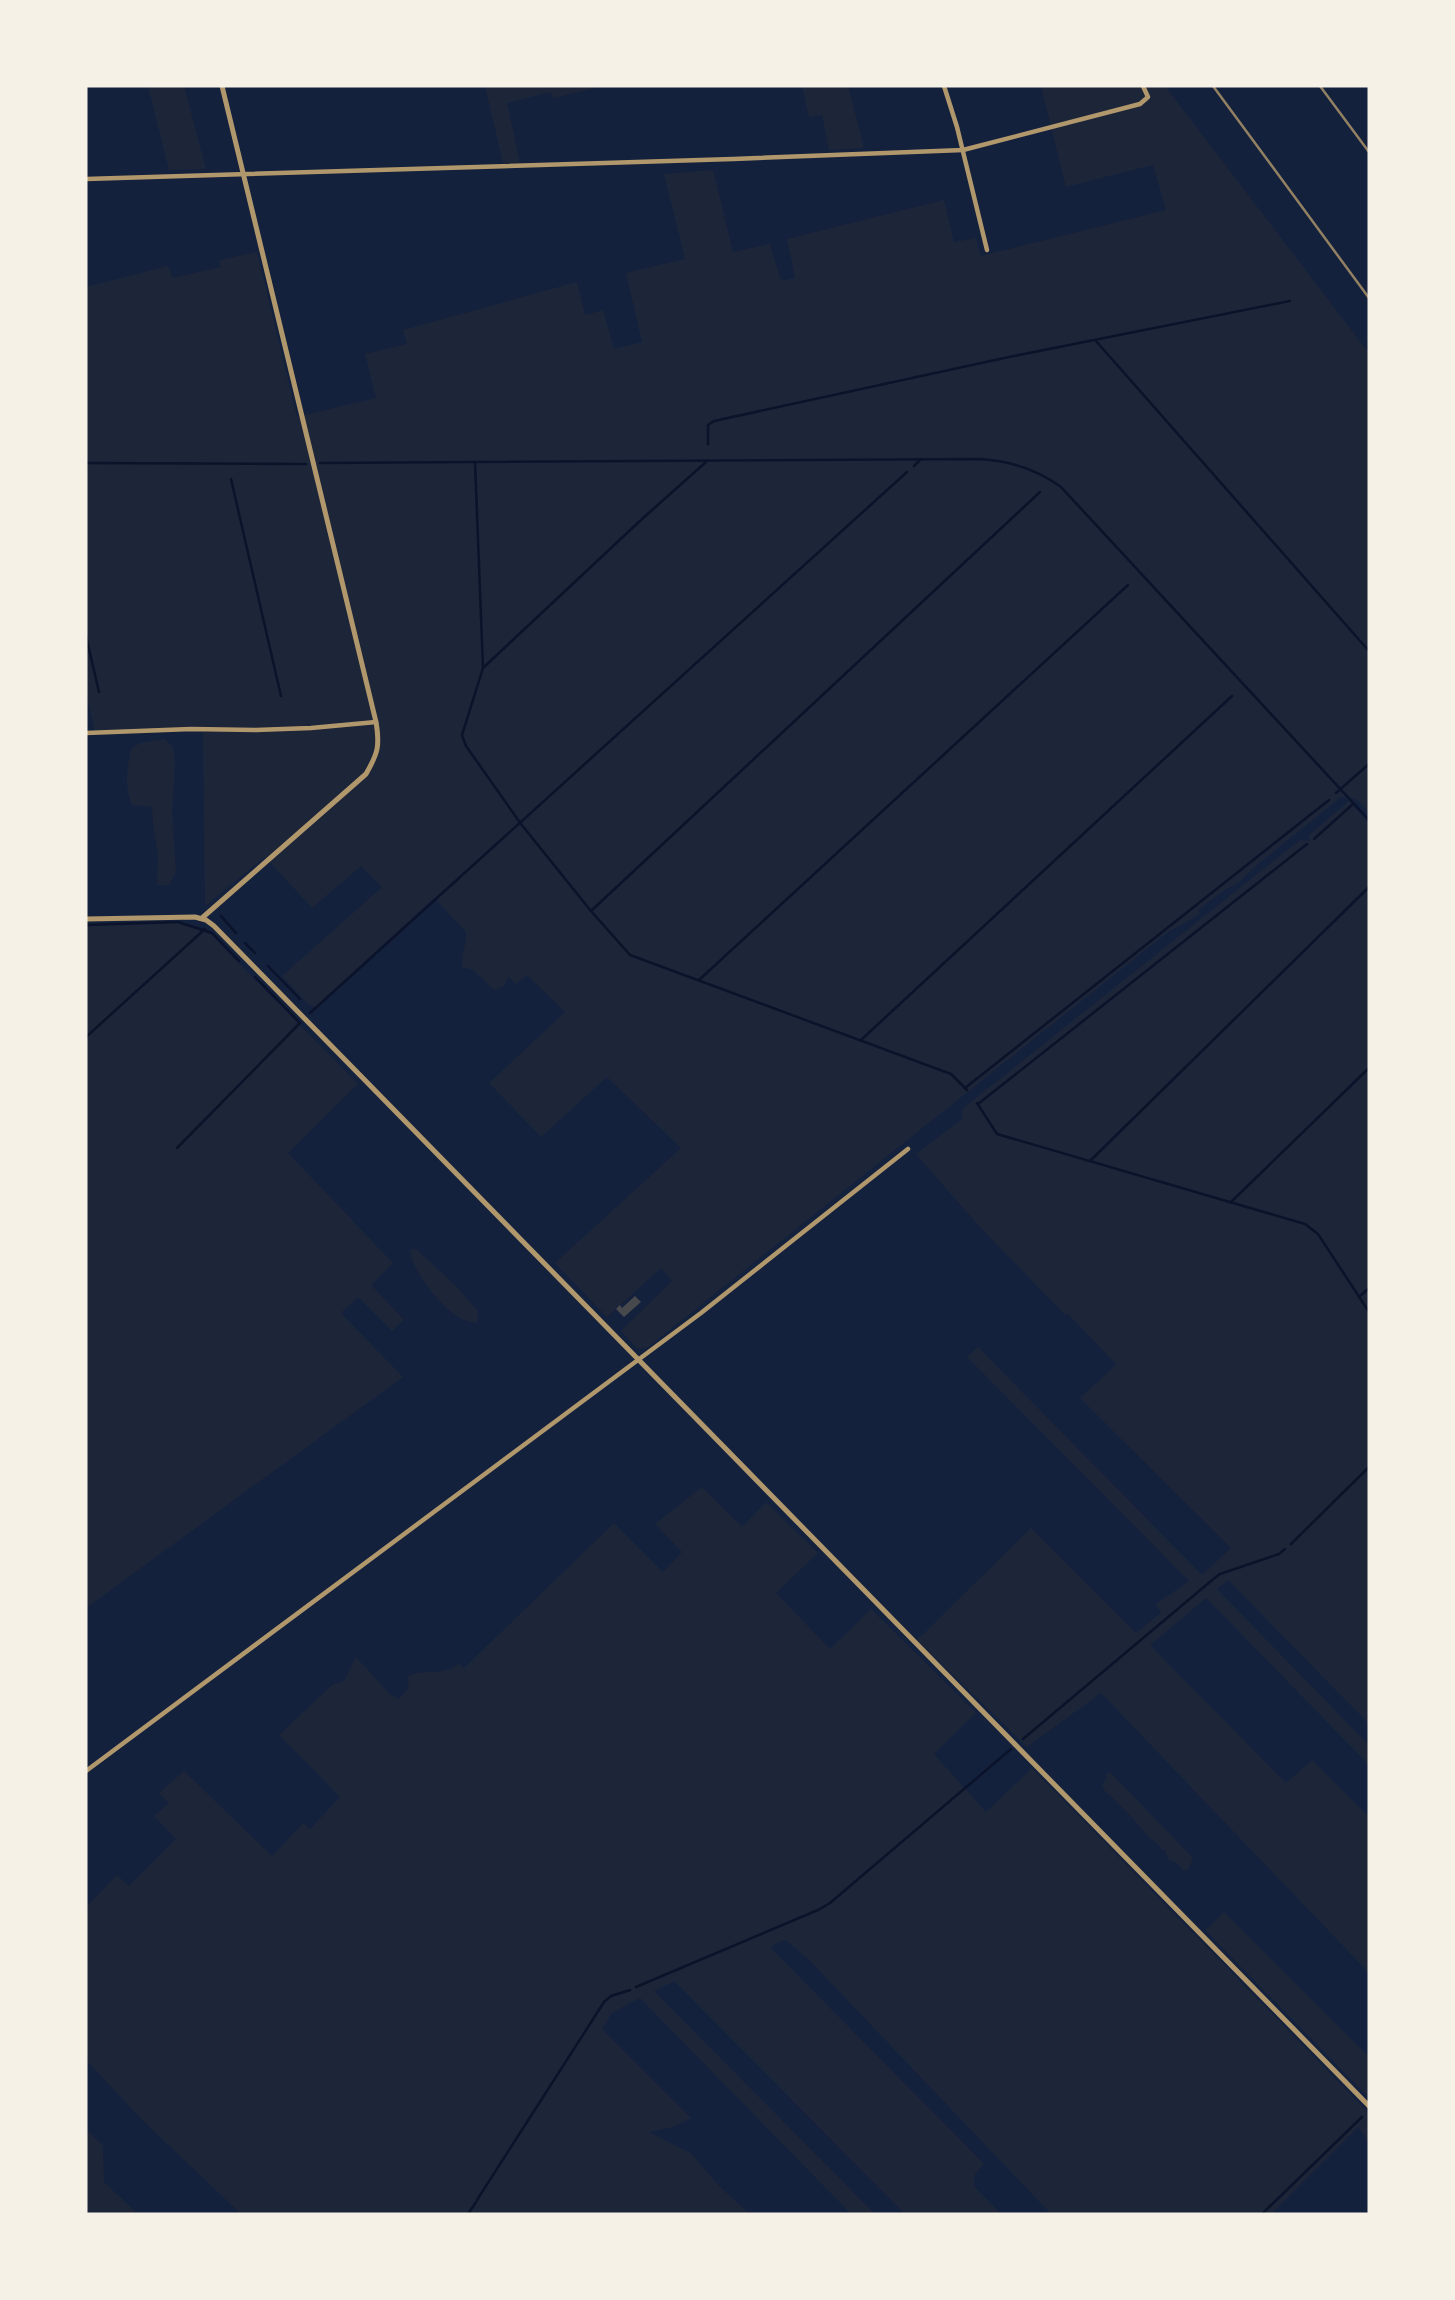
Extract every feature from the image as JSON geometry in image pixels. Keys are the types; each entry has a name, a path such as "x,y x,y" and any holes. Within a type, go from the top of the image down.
{"street":[{"path":"202,918 366,774 377,756 379,741 222,86"},
{"path":"944,86 963,150 987,250"},
{"path":"86,179 963,150 1140,104 1148,97 1143,86"},
{"path":"86,733 311,728 376,723"},
{"path":"86,919 202,918 214,926 1369,2106"},
{"path":"86,1771 701,1313 908,1149"}],"shaded area":[{"path":"148,86 184,86 206,169 169,170"},
{"path":"485,86 604,86 553,98 551,92 507,103 521,167 504,167"},
{"path":"802,86 848,86 864,148 829,150 822,115 809,117"},
{"path":"1041,86 1165,86 1369,353 1369,813 1356,799 1341,797 1239,882 1199,909 1199,915 1168,932 648,1347 638,1349 621,1331 672,1281 661,1268 607,1317 555,1263 681,1148 607,1077 541,1137 489,1083 565,1012 527,975 516,984 509,977 504,986 494,990 473,970 462,967 466,932 434,898 316,1007 309,1005 282,976 382,887 361,866 312,908 265,857 205,906 203,731 95,732 86,693 86,287 168,266 173,278 220,267 219,260 257,252 297,417 376,398 365,354 407,344 403,330 577,282 585,315 603,310 614,349 642,342 626,273 685,259 664,174 713,170 733,252 770,244 781,281 795,278 787,239 944,200 954,242 976,238 981,256 1166,210 1153,165 1066,187"},
{"path":"165,739 173,747 175,764 172,812 176,872 169,885 157,885 158,854 152,807 132,805 127,777 131,749 140,743"},
{"path":"1349,801 1369,824 1369,1724 1228,1580 1217,1589 1369,1745 1369,1765 1206,1598 1150,1645 1286,1783 1312,1760 1369,1817 1369,1973 1101,1693 1027,1747 917,1640 1031,1528 1136,1633 1161,1613 1156,1604 1189,1581 967,1357 978,1347 1202,1575 1231,1548 1080,1398 1116,1365 1115,1363 978,1225 916,1154 963,1118 961,1112 967,1105 1291,847 1300,840 1310,841 1309,835"},
{"path":"178,922 210,934 358,1084 288,1153 393,1263 371,1285 404,1320 392,1331 358,1297 341,1313 403,1377 86,1608 86,923"},
{"path":"416,1249 455,1285 478,1311 477,1323 460,1318 437,1298 416,1268 410,1250"},
{"path":"702,1487 742,1527 766,1502 818,1553 776,1593 830,1649 871,1609 976,1713 934,1754 986,1812 1032,1768 1369,2113 1369,2142 1358,2127 1271,2214 1051,2214 809,1960 786,1940 774,1944 771,1948 984,2164 975,2174 974,2186 1001,2214 905,2214 674,1981 654,1991 875,2214 851,2214 640,1998 612,2013 602,2029 691,2118 673,2127 649,2132 692,2154 720,2187 750,2214 241,2214 143,2121 86,2060 86,1907 117,1875 129,1886 176,1839 154,1816 169,1803 159,1793 184,1771 272,1856 303,1823 310,1829 340,1797 279,1735 332,1685 344,1681 356,1657 389,1693 399,1699 409,1687 407,1677 445,1671 459,1664 464,1668 614,1523 663,1572 682,1552 655,1524"},
{"path":"1110,1772 1193,1858 1188,1870 1183,1870 1168,1859 1165,1850 1104,1790 1102,1784"},
{"path":"1224,1912 1369,2057 1369,2098 1205,1930"},
{"path":"86,2129 103,2146 104,2182 138,2214 86,2214"}],"building":[{"path":"635,1296 641,1302 624,1317 616,1309 620,1305 622,1308"}],"waterway":[{"path":"708,444 708,425 714,421 1009,357 1290,301"},
{"path":"1096,341 1369,651"},
{"path":"914,466 921,459"},
{"path":"320,463 981,459 1023,467 1061,487 1369,820"},
{"path":"475,462 483,668 462,735 466,746 521,824 630,955 951,1074 967,1090"},
{"path":"483,668 706,462"},
{"path":"86,463 306,464"},
{"path":"310,1013 907,472"},
{"path":"231,479 281,696"},
{"path":"591,911 1040,492"},
{"path":"699,980 1128,585"},
{"path":"86,636 99,692"},
{"path":"861,1040 1232,696"},
{"path":"1336,793 1369,764"},
{"path":"965,1088 1329,800"},
{"path":"1314,839 1353,804"},
{"path":"978,1104 1307,844"},
{"path":"1090,1161 1369,887"},
{"path":"221,916 236,933"},
{"path":"86,925 178,922 212,933 239,961"},
{"path":"86,1037 205,929"},
{"path":"245,943 255,953"},
{"path":"268,966 300,999"},
{"path":"177,1148 300,1023 255,977"},
{"path":"1231,1202 1369,1068"},
{"path":"977,1103 997,1134 1305,1224 1318,1234 1369,1312"},
{"path":"1359,1297 1369,1288"},
{"path":"1291,1544 1369,1467"},
{"path":"1023,1739 1220,1574 1279,1554 1285,1549"},
{"path":"636,1987 830,1903 1011,1749"},
{"path":"477,2200 604,2002 611,1996 630,1990"},
{"path":"1262,2214 1362,2117"},
{"path":"468,2214 476,2202"}],"railway":[{"path":"1213,86 1369,298"},
{"path":"1320,86 1369,152"}]}
